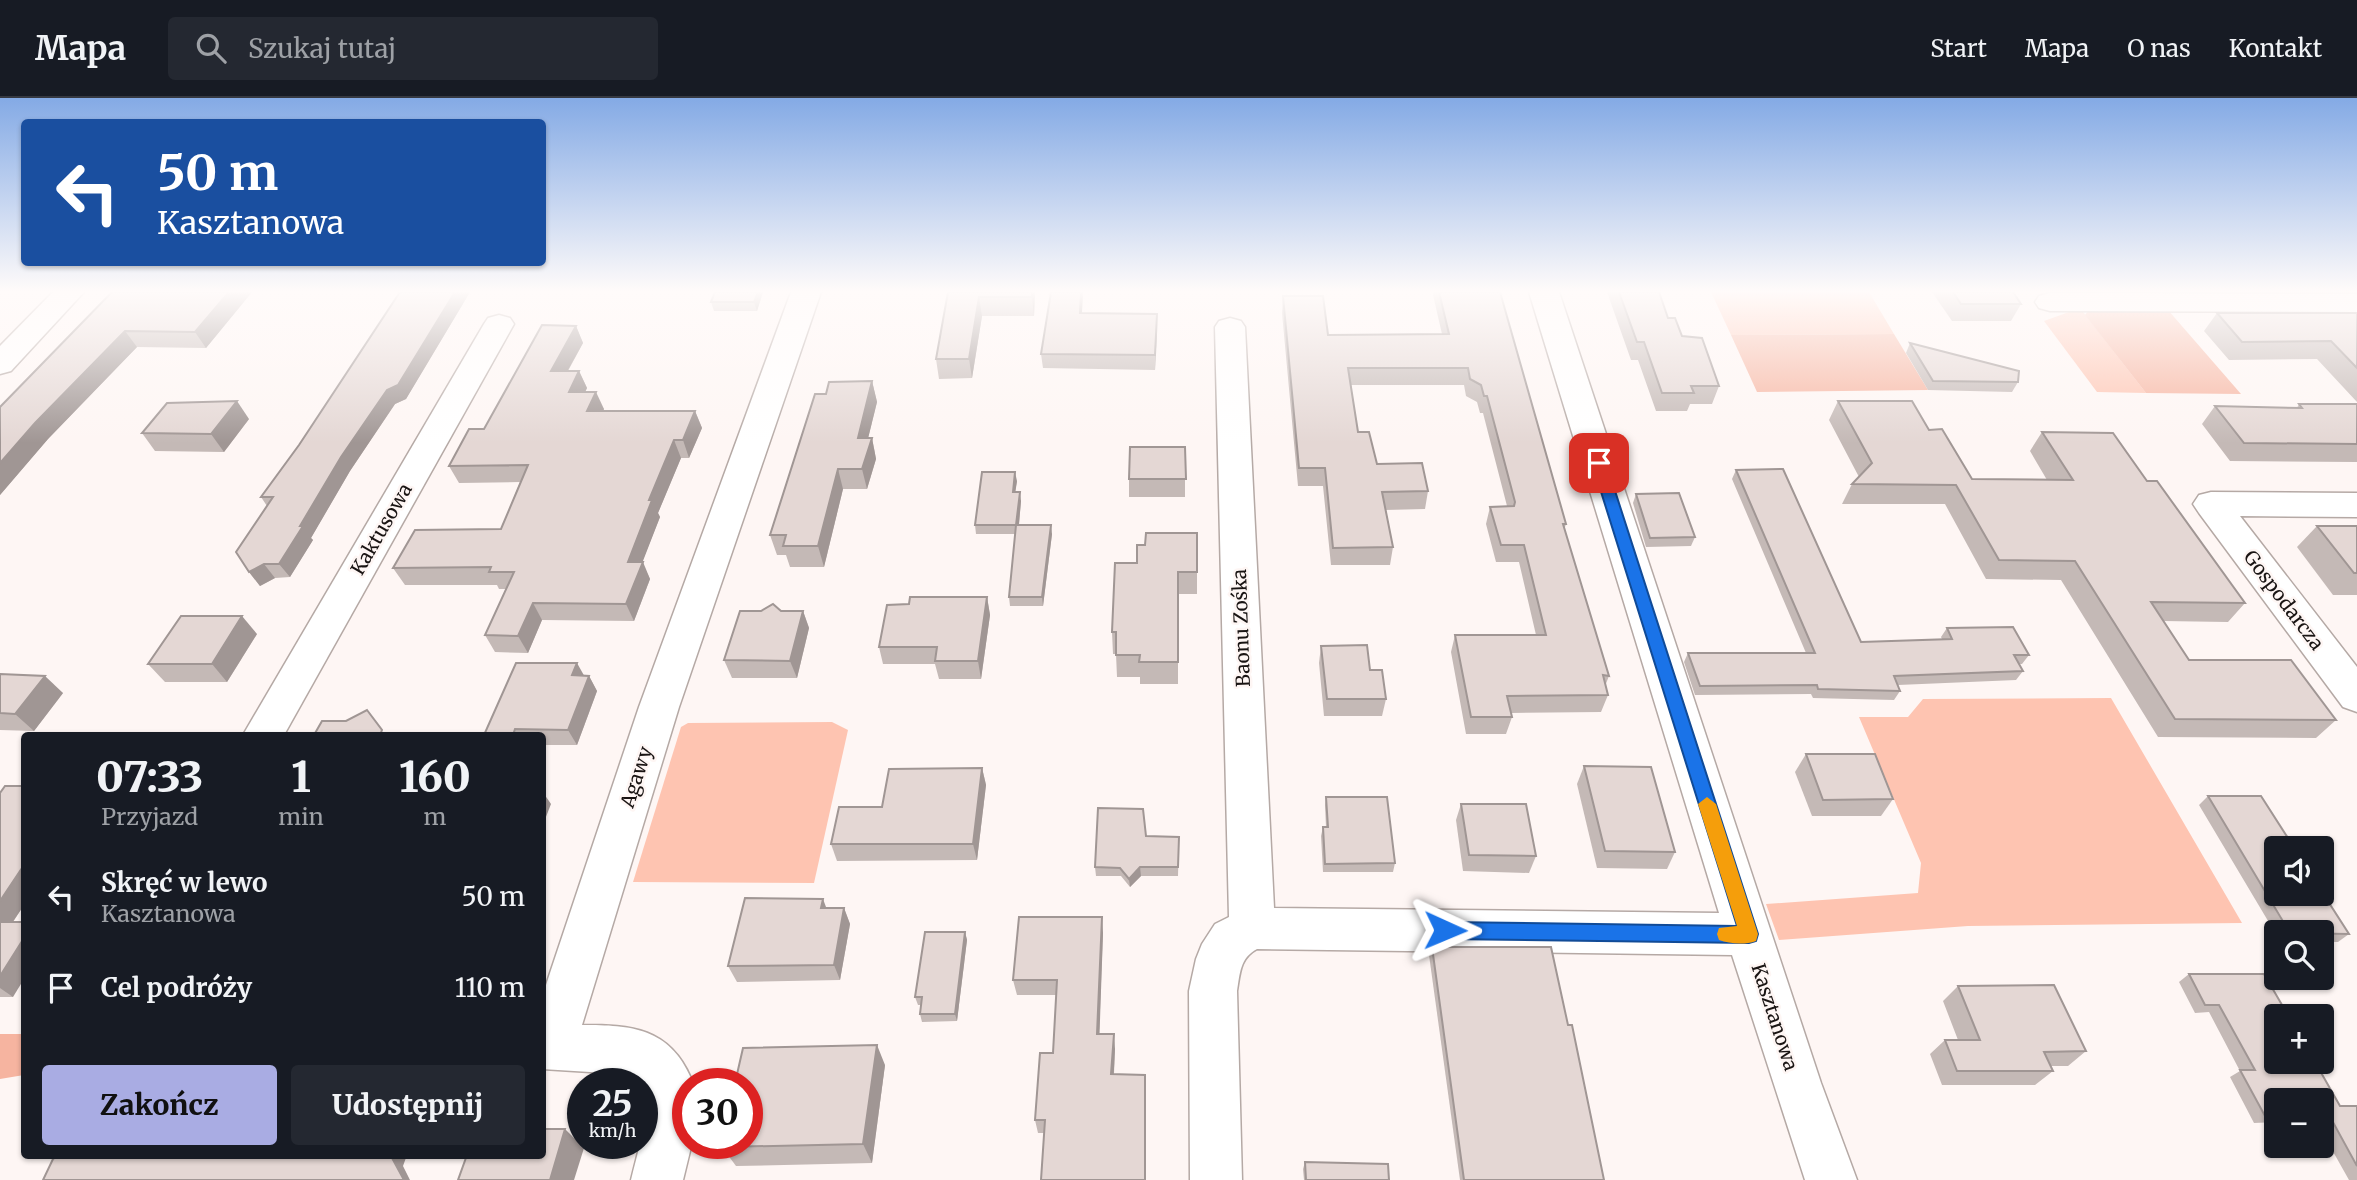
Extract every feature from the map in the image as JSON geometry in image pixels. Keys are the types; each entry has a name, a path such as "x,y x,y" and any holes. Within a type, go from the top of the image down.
{"street":[{"path":"0,364 21,342"},
{"name":"Kaktusowa","path":"265,732 488,342"},
{"name":"Agawy","path":"657,1180 670,1123 671,1092 660,1070 644,1056 546,1048 659,707 788,342"},
{"name":"Baonu Zośka","path":"1231,342 1252,928"},
{"name":"Kasztanowa","path":"1560,342 1749,934 1832,1180"},
{"name":"Gospodarcza","path":"2357,505 2211,504 2357,696"},
{"path":"1216,1180 1213,992 1219,959 1231,939 1252,928 1749,934"}],"shaded area":[{"path":"1734,342 1899,342 1928,390 1757,392"},
{"path":"2060,342 2107,342 2146,393 2097,392"},
{"path":"2107,342 2196,342 2241,394 2146,393"},
{"path":"2111,698 2242,923 1968,926 1779,940 1766,904 1918,893 1921,863 1859,717 1908,717 1923,699"},
{"path":"832,722 848,730 814,883 633,882 681,727 688,723"},
{"path":"0,1034 21,1034 21,1076 0,1079"}],"building":[{"path":"63,342 114,342 0,463 0,407"},
{"path":"367,342 424,342 398,385 387,390 341,457 279,564 264,564 249,572 236,552 273,497 261,497"},
{"path":"532,342 567,342 551,371 579,371 569,392 596,392 587,411 695,411 683,440 674,440 649,500 652,500 628,562 643,562 626,604 533,603 518,636 485,635 514,572 489,572 491,567 393,568 415,530 501,529 528,465 449,466 469,429 484,429"},
{"path":"939,342 972,342 969,359 936,359"},
{"path":"1043,342 1156,342 1155,355 1041,354"},
{"path":"1287,342 1514,342 1566,524 1563,524 1609,676 1603,675 1608,695 1507,696 1512,717 1471,717 1455,635 1546,635 1524,545 1501,545 1490,507 1514,506 1515,502 1487,396 1484,396 1481,385 1470,379 1468,368 1348,368 1358,432 1369,432 1377,464 1422,463 1428,491 1382,492 1393,547 1333,548 1325,468 1299,468"},
{"path":"1644,342 1704,342 1719,386 1691,386 1694,393 1662,393"},
{"path":"2332,342 2357,342 2357,368"},
{"path":"1910,343 2019,371 2018,382 1933,381"},
{"path":"872,381 858,438 872,438 862,469 838,469 818,546 783,546 786,535 770,535 815,394 826,394 829,382"},
{"path":"237,401 211,434 142,433 167,403"},
{"path":"1838,401 1912,401 1929,430 1942,429 1972,479 2073,480 2042,432 2113,433 2147,481 2157,481 2245,603 2151,602 2189,660 2291,660 2336,720 2175,719 2075,561 1999,560 1956,485 1852,484 1872,463"},
{"path":"2299,404 2357,404 2357,444 2244,443 2215,406 2302,408"},
{"path":"1130,447 1185,447 1186,479 1129,479"},
{"path":"1783,469 1861,642 1952,639 1947,628 2013,627 2029,655 2014,655 2023,671 1894,676 1900,691 1818,689 1817,685 1700,686 1688,653 1815,653 1736,470"},
{"path":"982,472 1015,472 1013,492 1020,492 1016,525 975,525"},
{"path":"1679,493 1695,537 1650,538 1636,494"},
{"path":"1016,525 1051,525 1042,597 1009,597"},
{"path":"2317,526 2357,526 2357,573 2354,573"},
{"path":"1146,533 1197,533 1197,572 1178,572 1178,662 1139,662 1140,655 1116,655 1116,632 1112,632 1115,563 1137,563 1137,545 1145,545"},
{"path":"910,597 987,597 978,661 935,661 937,647 879,647 887,605 909,604"},
{"path":"773,604 781,611 803,611 790,661 724,660 740,611 761,611"},
{"path":"181,616 242,616 212,664 148,664"},
{"path":"1367,645 1370,670 1382,670 1386,699 1327,699 1321,646"},
{"path":"516,663 577,663 572,675 589,676 568,730 515,729 514,732 485,732"},
{"path":"0,674 45,676 15,714 0,713"},
{"path":"367,710 382,730 316,732 322,721 346,721"},
{"path":"1806,754 1875,754 1893,799 1823,800"},
{"path":"1584,766 1651,767 1675,852 1605,851"},
{"path":"982,768 973,844 831,844 839,807 882,807 889,769"},
{"path":"5,786 21,786 21,870 0,901 0,793"},
{"path":"2208,796 2261,796 2287,836 2264,836 2264,890"},
{"path":"1326,797 1387,797 1395,863 1325,864 1323,827 1328,827"},
{"path":"1461,804 1526,804 1536,856 1469,855"},
{"path":"1098,808 1143,809 1146,836 1179,837 1178,867 1140,867 1129,879 1120,868 1095,867"},
{"path":"745,898 823,899 821,908 844,908 834,965 728,966"},
{"path":"2274,906 2331,906 2349,934 2334,934 2334,920 2282,920"},
{"path":"1019,917 1102,917 1097,1034 1114,1034 1111,1074 1145,1075 1145,1180 1041,1180 1045,1120 1035,1120 1040,1053 1053,1053 1057,980 1013,980"},
{"path":"0,922 21,922 21,943 0,976"},
{"path":"925,932 965,932 955,1014 920,1014 922,997 915,997"},
{"path":"1432,947 1551,947 1568,1025 1572,1025 1604,1180 1464,1180"},
{"path":"2189,974 2264,974 2264,990 2273,990 2281,1004 2264,1004 2264,1074 2322,1074 2330,1088 2264,1088 2264,1114 2240,1070 2255,1070 2219,1005 2205,1005"},
{"path":"2054,985 2086,1051 2044,1052 2053,1071 1957,1071 1945,1040 1980,1040 1958,986"},
{"path":"877,1045 863,1144 763,1146 763,1068 738,1068 743,1048"},
{"path":"2334,1095 2340,1106 2357,1106 2357,1166 2334,1124"},
{"path":"546,1129 565,1129 550,1180 458,1180 466,1159 546,1159"},
{"path":"53,1159 393,1159 404,1180 43,1180"},
{"path":"1305,1162 1388,1164 1389,1180 1306,1180"}],"slow traffic":[{"path":"1707,804 1749,934 1726,934"}],"route":[{"path":"1445,930 1749,934 1599,463"}]}
